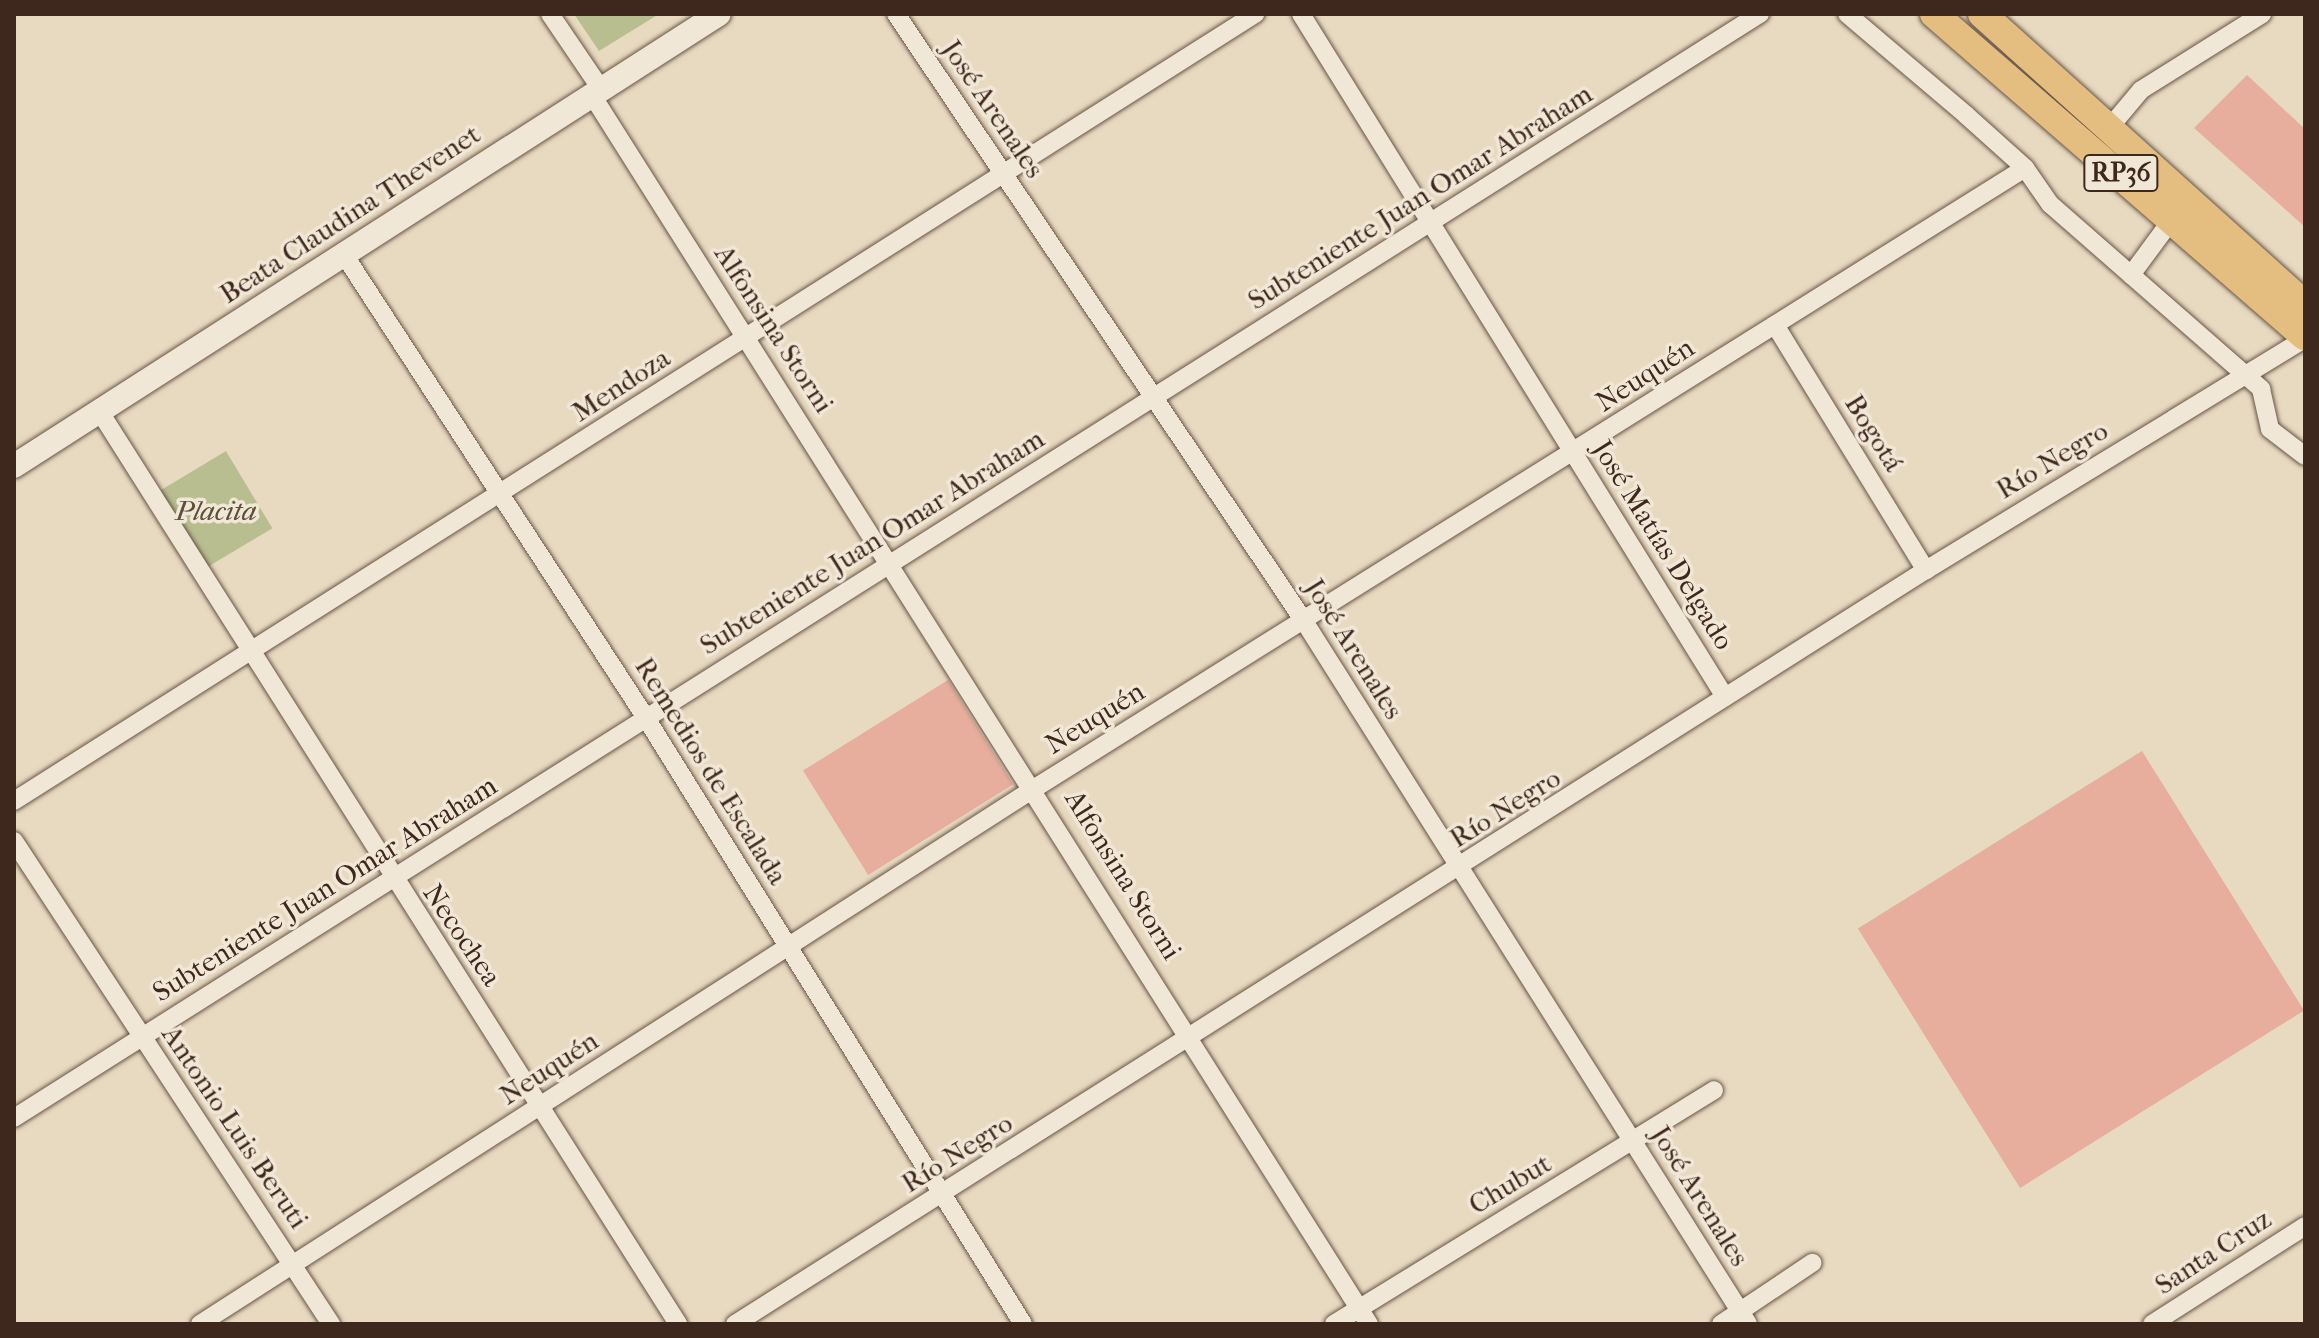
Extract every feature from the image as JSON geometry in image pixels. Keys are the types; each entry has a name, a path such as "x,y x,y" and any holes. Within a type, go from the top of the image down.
{"main road":[{"name":"Beata Claudina Thevenet","path":"14,466 719,14"},
{"name":"RP36","path":"1934,14 2173,218 2305,337"},
{"name":"RP36","path":"1982,14 2305,305"}],"street":[{"name":"Alfonsina Storni","path":"550,14 745,338 1035,788 1364,1316"},
{"name":"José Arenales","path":"896,14 1304,621 1744,1318"},
{"name":"Mendoza","path":"14,801 500,497 1001,173 1255,14"},
{"name":"José Matías Delgado","path":"1301,14 1725,697"},
{"name":"Subteniente Juan Omar Abraham","path":"14,1118 393,882 891,562 1432,224 1760,14"},
{"path":"1847,14 2025,168 2050,204 2264,394 2270,429 2305,456"},
{"path":"2110,127 2141,90 2262,14"},
{"name":"Neuquén","path":"200,1324 1035,788 1574,454 2025,168"},
{"path":"2131,275 2173,218"},
{"name":"Remedios de Escalada","path":"343,253 646,718 1023,1324"},
{"name":"Bogotá","path":"1775,325 1926,570"},
{"name":"Río Negro","path":"735,1324 756,1318 1725,697 2305,337"},
{"name":"Necochea","path":"100,412 393,882 542,1106 678,1324"},
{"name":"Antonio Luis Beruti","path":"14,841 331,1324"},
{"name":"Chubut","path":"1334,1324 1364,1316 1714,1090"},
{"name":"Santa Cruz","path":"2152,1324 2305,1226"},
{"path":"1721,1324 1744,1318 1812,1263"}],"green space":[{"path":"574,14 659,14 599,51"},
{"name":"Placita","path":"226,451 272,528 203,570 157,493"}],"building":[{"path":"2247,75 2305,129 2305,227 2194,128"},
{"path":"948,680 1013,784 868,875 803,771"},
{"path":"2142,751 2304,1011 2020,1188 1858,929"}]}
